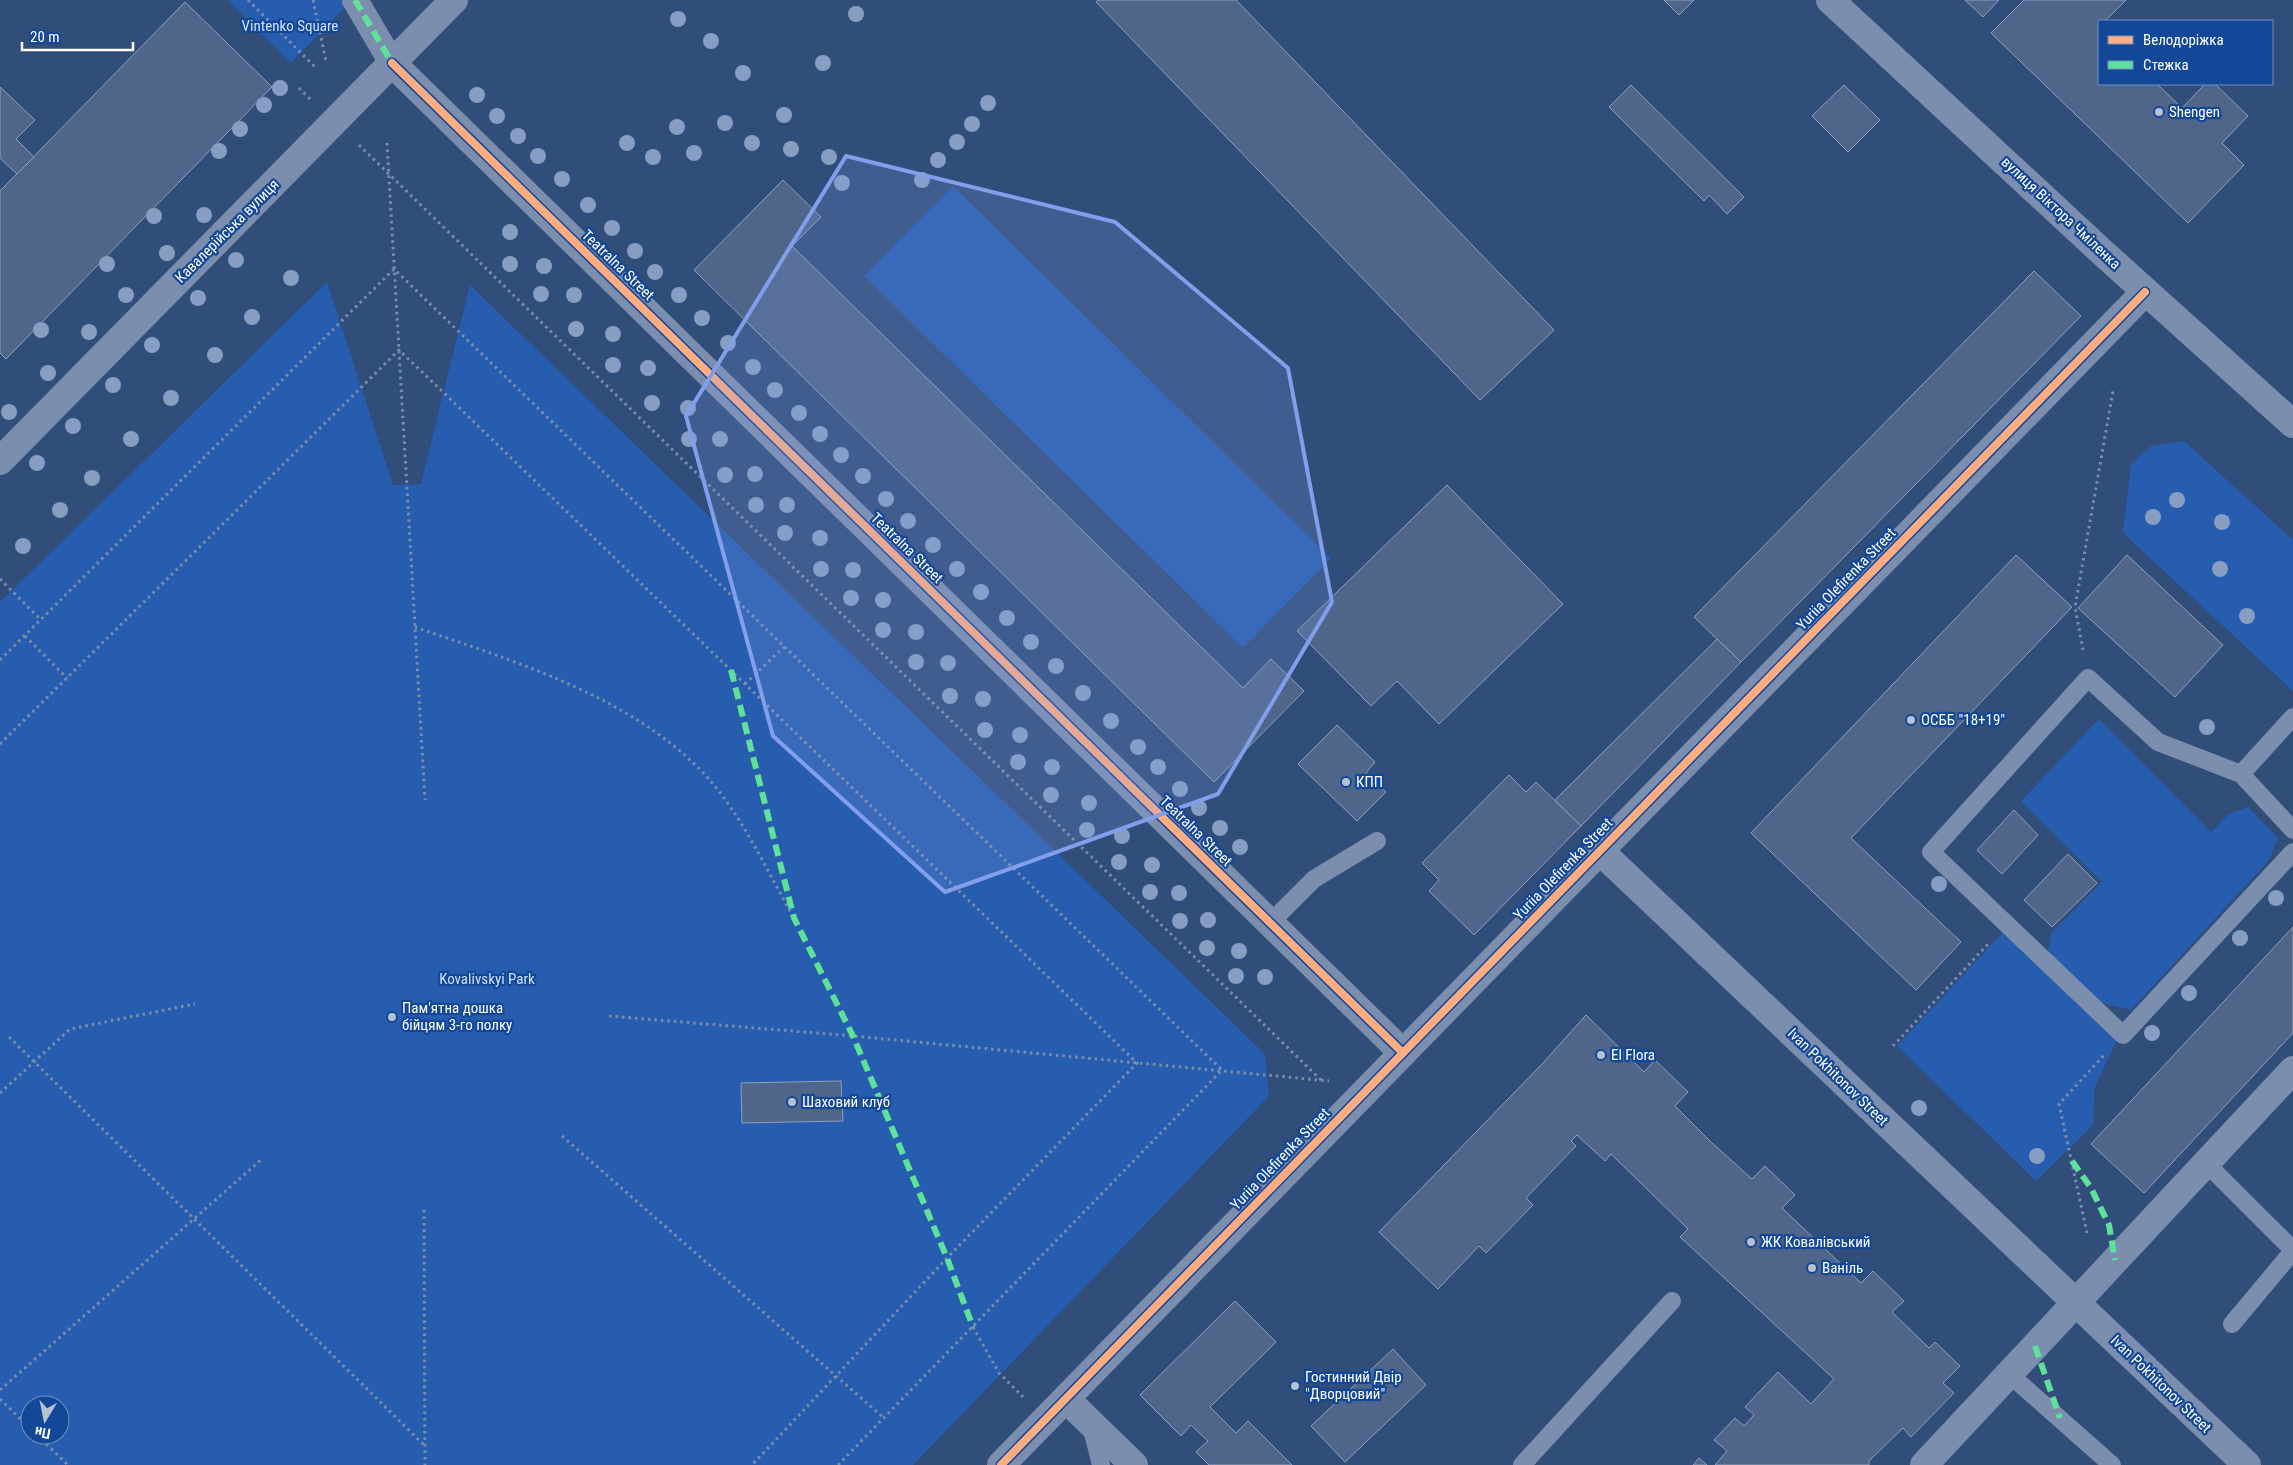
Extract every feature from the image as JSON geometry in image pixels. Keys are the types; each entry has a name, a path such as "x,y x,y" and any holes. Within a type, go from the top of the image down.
{"street":[{"name":"Teatralna Street","path":"355,0 392,63 1403,1053"},
{"name":"Кавалерійська вулиця","path":"0,461 454,0"},
{"name":"вулиця Віктора Чміленка","path":"1830,0 2145,292 2293,424"},
{"name":"Yuriia Olefirenka Street","path":"1000,1465 2145,292"},
{"name":"Ivan Pokhitonov Street","path":"1600,851 2247,1465"},
{"path":"1924,1465 2293,1070"},
{"path":"1066,1399 1134,1465"}],"lane":[{"path":"2293,830 2241,774 2158,742 2088,678 1931,852 2123,1035 2293,852"},
{"path":"2241,774 2293,717"},
{"path":"1270,923 1314,879 1377,841"},
{"path":"2206,1163 2293,1250 2232,1324"},
{"path":"1522,1465 1672,1301"},
{"path":"2009,1374 2112,1465"},
{"path":"1091,1423 1101,1465"}],"path":[{"path":"248,0 317,69"},
{"path":"313,0 326,60"},
{"path":"299,88 310,99"},
{"path":"387,144 425,800"},
{"path":"359,145 1321,1080"},
{"path":"0,660 394,269"},
{"path":"394,269 1222,1070"},
{"path":"0,744 399,350"},
{"path":"399,350 1137,1063"},
{"path":"2088,678 2075,607 2113,391"},
{"path":"0,579 41,620"},
{"path":"415,627 555,679 634,718 675,746 707,776 732,809 794,918"},
{"path":"25,636 67,678"},
{"path":"746,684 784,647"},
{"path":"1893,1046 2007,924"},
{"path":"0,1093 70,1029 195,1004"},
{"path":"609,1016 1372,1085"},
{"path":"2087,1233 2059,1104 2123,1035"},
{"path":"9,1037 425,1446"},
{"path":"752,1465 1137,1063"},
{"path":"838,1465 1222,1070"},
{"path":"562,1136 884,1418"},
{"path":"0,1390 263,1158"},
{"path":"424,1210 425,1465"},
{"path":"973,1327 1000,1373 1045,1420"},
{"path":"0,1399 20,1418"},
{"path":"47,1445 68,1465"}],"highlighted area":[{"path":"846,156 1115,222 1288,368 1332,602 1218,794 945,892 773,736 686,416"}],"green space":[{"name":"Vintenko Square","path":"228,0 352,0 291,63"},
{"path":"953,186 1331,558 1243,648 864,276"},
{"name":"Kovalivskyi Park","path":"327,282 393,485 421,484 470,285 1265,1054 1269,1096 913,1465 0,1465 0,602"},
{"path":"2184,441 2293,540 2293,691 2123,533 2131,464 2151,446"},
{"path":"2099,719 2211,832 2230,813 2248,807 2278,838 2269,860 2131,1010 2099,1002 2048,952 2052,932 2102,882 2021,801"},
{"path":"2007,928 2119,1035 2095,1087 2093,1125 2036,1181 1897,1046"}],"building":[{"path":"1098,0 1236,0 1554,330 1480,400 1096,2"},
{"path":"1664,0 1694,0 1679,15"},
{"path":"1965,0 1999,0 1983,17"},
{"name":"Shengen","path":"2024,0 2126,0 2106,20 2098,20 2098,85 2158,85 2182,108 2204,85 2216,85 2248,116 2222,143 2244,165 2188,223 1991,33"},
{"path":"185,2 272,87 6,359 0,353 0,191"},
{"path":"1631,85 1744,197 1727,214 1709,195 1704,201 1609,107"},
{"path":"1844,85 1880,120 1848,152 1812,116"},
{"path":"0,87 35,120 16,139 34,157 17,174 0,158"},
{"path":"783,180 821,217 792,246 1243,688 1271,659 1304,691 1214,782 694,270"},
{"path":"2034,271 2081,316 1741,662 1694,617"},
{"path":"1447,485 1563,604 1439,724 1397,681 1371,706 1297,631"},
{"name":"ОСББ \"18+19\"","path":"2016,555 2072,607 1851,838 1961,942 1916,990 1751,833"},
{"path":"2127,555 2223,645 2175,697 2078,608"},
{"path":"1717,639 1741,662 1581,826 1555,800"},
{"name":"КПП","path":"1337,725 1375,762 1366,773 1386,792 1357,821 1298,764"},
{"path":"1509,775 1526,792 1536,782 1581,826 1474,935 1429,891 1439,880 1422,863"},
{"path":"2014,810 2038,835 2002,874 1977,850"},
{"path":"2068,854 2097,883 2052,927 2024,900"},
{"path":"2293,927 2293,1033 2144,1193 2091,1144"},
{"name":"ЖК Ковалівський","path":"1586,1015 1644,1072 1655,1060 1688,1092 1675,1106 1752,1179 1765,1166 1795,1195 1782,1208 1861,1283 1873,1271 1904,1301 1892,1312 1929,1348 1935,1342 1960,1366 1943,1383 1954,1393 1911,1437 1903,1428 1869,1461 1869,1465 1715,1465 1727,1451 1714,1440 1735,1418 1744,1426 1754,1415 1745,1407 1778,1372 1811,1404 1834,1379 1680,1237 1688,1229 1611,1154 1605,1161 1577,1135 1571,1141 1576,1146 1526,1198 1533,1205 1486,1253 1479,1246 1438,1289 1379,1232 1543,1063"},
{"name":"Шаховий клуб","path":"841,1081 843,1121 742,1123 741,1083"},
{"path":"1235,1301 1276,1342 1210,1407 1236,1433 1248,1421 1292,1465 1209,1465 1196,1452 1208,1441 1191,1425 1181,1436 1140,1395"},
{"path":"1393,1349 1426,1385 1345,1462 1311,1426"},
{"path":"1699,1458 1707,1465 1693,1465"}],"marked path":[{"path":"355,0 392,63"},
{"path":"731,670 794,918 853,1036 947,1258 973,1327"},
{"path":"2072,1161 2091,1188 2109,1225 2115,1260"},
{"path":"2035,1346 2060,1418"}],"cycle path":[{"path":"392,63 1403,1053"},
{"path":"1001,1465 2145,292"}],"place":[{"name":"Shengen","path":"2159,112"},
{"name":"ОСББ \"18+19\"","path":"1911,720"},
{"name":"КПП","path":"1346,782"},
{"name":"Пам'ятна дошка бійцям 3-го полку","path":"392,1017"},
{"name":"El Flora","path":"1601,1055"},
{"name":"Шаховий клуб","path":"792,1102"},
{"name":"ЖК Ковалівський","path":"1751,1242"},
{"name":"Ваніль","path":"1812,1268"},
{"name":"Гостинний Двір \"Дворцовий\"","path":"1295,1386"}]}
